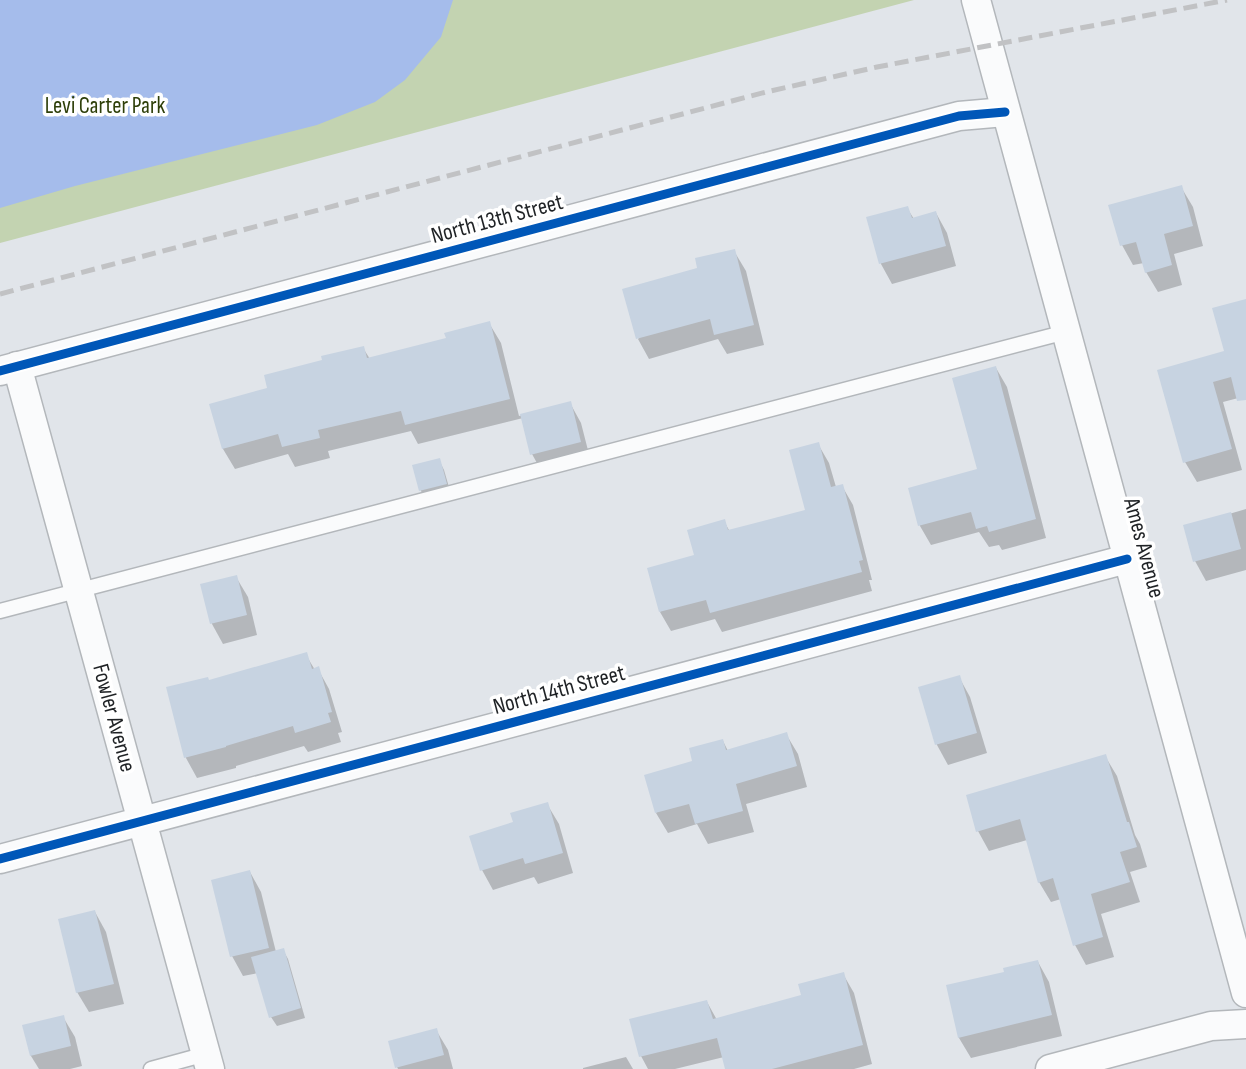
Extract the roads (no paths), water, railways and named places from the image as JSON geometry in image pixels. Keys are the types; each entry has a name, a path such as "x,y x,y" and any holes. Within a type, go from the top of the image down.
{"street":[{"name":"Ames Avenue","path":"976,0 1246,993"},
{"name":"North 13th Street","path":"8,368 959,116 1006,112"},
{"name":"Fowler Avenue","path":"8,368 78,589 208,1062"},
{"name":"North 14th Street","path":"0,859 1127,559"},
{"path":"1050,1069 1211,1026 1246,1024"}],"lane":[{"path":"0,611 1066,332"},
{"path":"151,1069 208,1062"}],"water":[{"path":"0,0 453,0 441,37 405,80 375,102 317,125 75,186 0,208"}],"railway":[{"path":"0,294 766,92 877,67 1227,0"}],"park label":[{"name":"Levi Carter Park","path":"105,106"}]}
